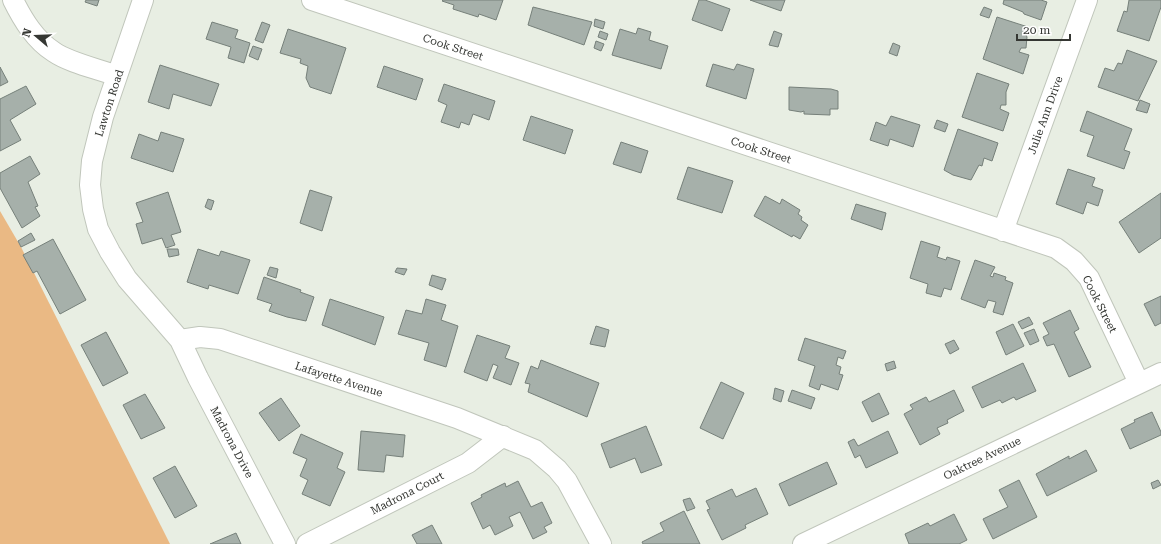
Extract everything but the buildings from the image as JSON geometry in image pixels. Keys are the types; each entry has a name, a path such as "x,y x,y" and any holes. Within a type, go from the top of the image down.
{"street":[{"path":"13,0 24,22 38,39 54,53 117,76"},
{"name":"Lawton Road","path":"143,0 103,117 92,161 90,185 93,209 98,229 110,252 127,278 180,340"},
{"name":"Cook Street","path":"312,0 1056,248 1074,261 1089,278 1139,383"},
{"name":"Julie Ann Drive","path":"1003,231 1087,0"},
{"name":"Lafayette Avenue","path":"180,340 200,337 220,339 457,418 535,450 557,469 567,481 601,544"},
{"name":"Madrona Drive","path":"180,340 198,378 285,544"},
{"name":"Oaktree Avenue","path":"803,544 1161,372"},
{"name":"Madrona Court","path":"307,544 468,463 503,436"}],"shaded area":[{"path":"0,211 21,247 170,544 0,544"}]}
